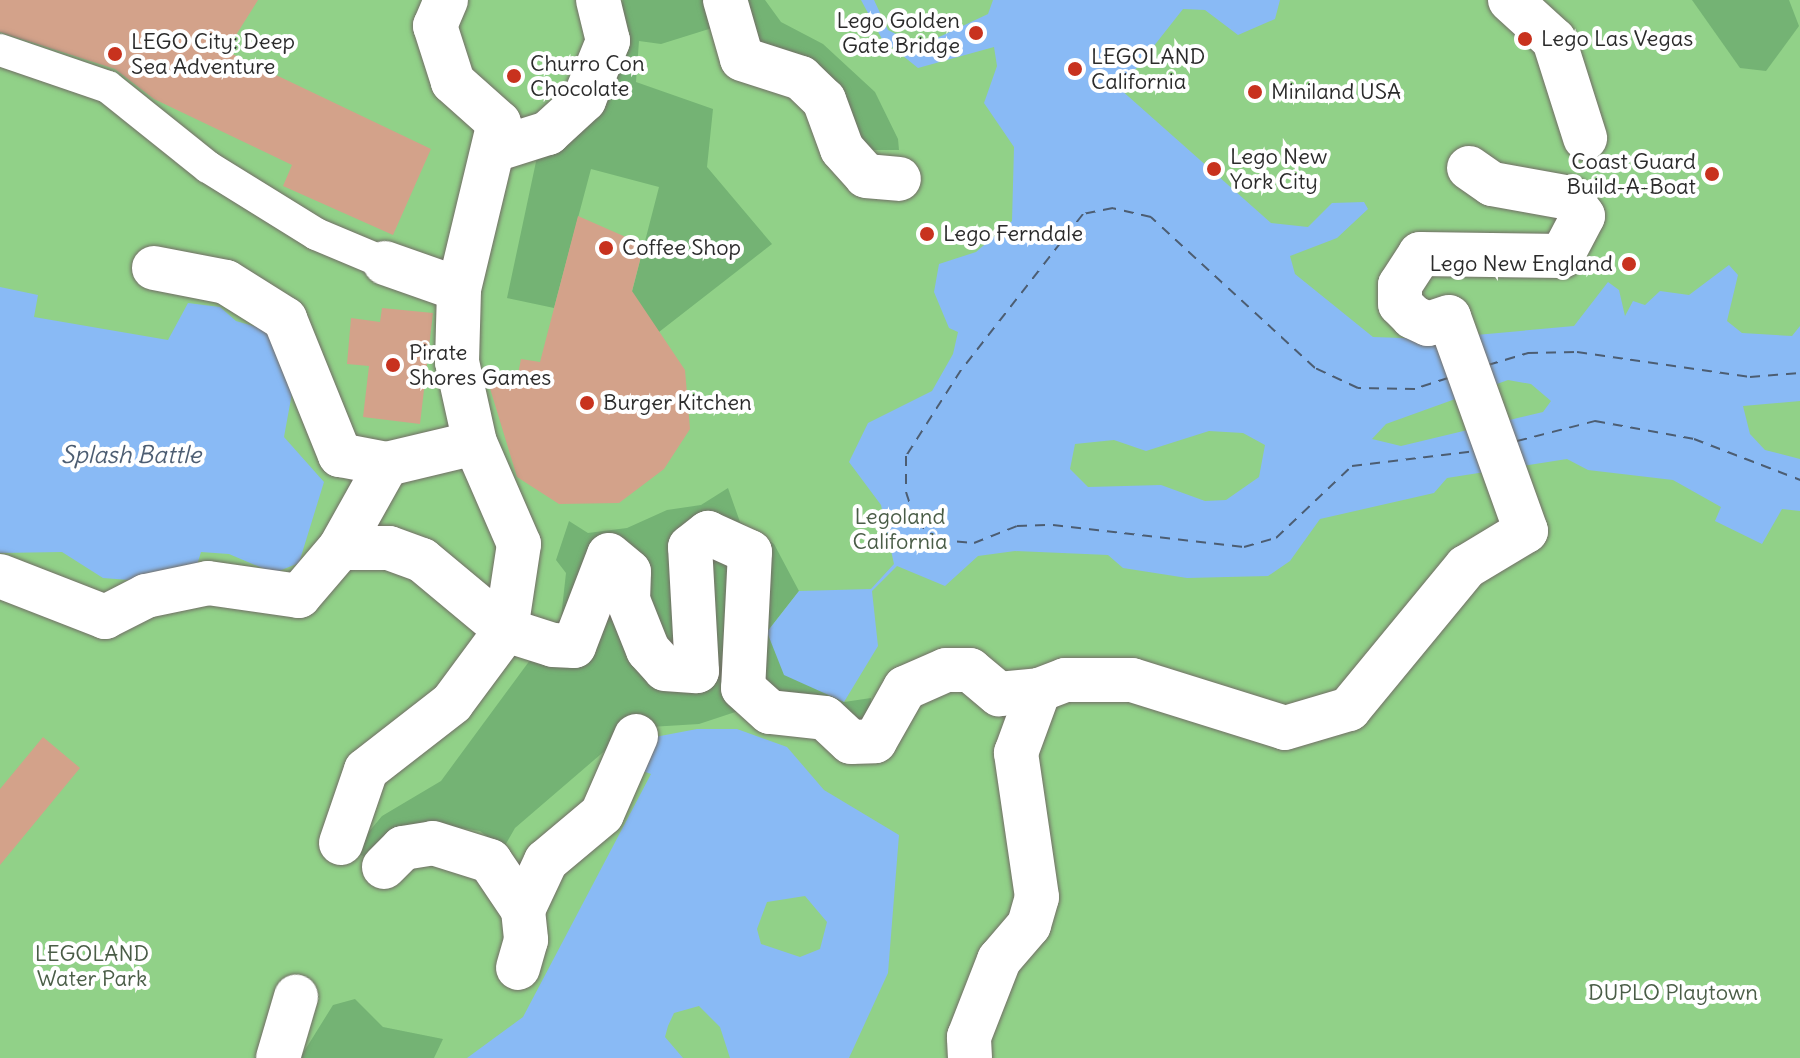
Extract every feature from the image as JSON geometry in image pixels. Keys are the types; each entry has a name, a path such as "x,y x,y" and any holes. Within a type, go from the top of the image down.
{"street":[{"path":"341,843 366,770 452,703 506,630 519,544 475,443 457,362 459,289 499,123 453,82 435,26 446,0"},
{"path":"494,150 548,133 584,100 608,41 598,0"},
{"path":"725,0 742,59 801,78 824,100 842,149 866,176 899,179"},
{"path":"1510,0 1554,40 1585,138"},
{"path":"340,548 389,548 422,560 506,630 574,646 609,555 629,572 628,600 648,650 665,669 697,671 690,547 708,533 750,552 743,688 770,712 825,718 851,742 875,741 905,688 934,674 970,670 999,694 1039,690 1065,680 1132,680 1285,728 1349,709 1466,567 1526,531 1447,311 1428,324 1400,304 1405,267 1420,254 1553,258 1575,240 1583,216 1570,198 1492,184 1469,168"},
{"path":"385,263 459,289"},
{"path":"154,268 226,282 285,319 340,455 387,464 475,443"},
{"path":"0,576 105,617 146,596 208,583 299,596 340,548 387,464"},
{"path":"970,1058 969,1037 999,960 1029,925 1037,897 1016,753 1039,690"},
{"path":"523,910 546,861 602,814 636,736"},
{"path":"384,867 403,848 463,847 490,861 523,910 526,940 518,968"},
{"path":"278,1058 296,997"}],"lane":[{"path":"0,50 108,87 208,167 316,234 385,263"}],"green space":[{"name":"Legoland California","path":"0,0 1800,0 1800,1058 0,1058"},
{"path":"623,0 765,0 781,22 823,44 875,92 898,139 899,150 868,150 750,43 709,29 661,44 639,41 636,82 713,109 707,167 772,244 659,332 627,311 659,187 591,169 554,308 507,298 537,157 599,88"},
{"path":"1692,0 1789,0 1799,26 1766,71 1740,68"},
{"path":"728,488 740,522 774,544 799,591 767,632 844,702 871,698 870,724 778,698 699,724 650,727 622,736 515,828 503,849 480,831 429,823 373,861 353,851 382,816 441,781 561,618 566,573 556,560 569,521 588,533 627,528 667,510 701,505"},
{"path":"355,999 383,1027 443,1039 434,1058 300,1058 333,1005"}],"water":[{"path":"861,0 874,0 888,30 920,46 988,14 993,0 1280,0 1275,19 1238,35 1205,10 1183,9 1120,89 1271,223 1308,227 1332,203 1364,202 1368,209 1337,238 1290,256 1295,274 1373,337 1432,339 1574,326 1608,282 1619,290 1625,316 1633,301 1645,305 1660,291 1689,295 1729,265 1738,275 1727,321 1742,333 1792,336 1800,326 1800,401 1743,406 1750,434 1765,450 1800,459 1800,511 1782,509 1762,544 1715,521 1721,507 1673,480 1588,470 1567,459 1447,478 1434,493 1320,519 1290,561 1268,576 1187,578 1123,568 1108,555 1015,551 978,556 945,586 897,566 872,591 878,646 844,702 784,675 767,632 799,591 871,589 894,564 881,505 849,462 868,423 932,391 953,354 958,332 949,328 934,292 939,264 976,252 1012,221 1014,147 984,103 997,66 994,47 918,68 882,39","holes":["1508,380 1531,384 1551,401 1543,412 1401,446 1372,439 1386,424","1209,431 1243,433 1265,445 1259,477 1226,500 1205,501 1161,485 1088,487 1070,469 1075,444 1114,440 1146,451"]},
{"name":"Splash Battle","path":"0,287 38,295 34,317 168,340 188,303 220,307 236,321 268,330 294,382 284,437 324,482 299,563 274,573 229,554 201,552 197,565 129,580 103,578 62,552 0,553"},
{"path":"697,729 737,729 787,747 824,790 899,835 888,973 849,1058 730,1058 720,1027 699,1006 674,1013 668,1026 665,1037 683,1058 467,1058 523,1017 651,774 640,770 655,737","holes":["805,896 827,922 820,949 800,957 761,944 757,929 767,902"]}],"building":[{"path":"0,0 258,0 226,51 431,149 393,235 283,186 292,165 154,99 115,69 0,32"},
{"name":"Burger Kitchen","path":"578,216 644,245 632,291 685,370 690,429 664,469 619,503 559,504 517,477 485,372 517,379 521,359 540,362"},
{"name":"Pirate Shores Games","path":"382,308 433,313 420,424 363,417 369,366 347,364 351,318 380,322"},
{"path":"43,737 80,768 0,865 0,789"}],"ferry route":[{"path":"1448,378 1415,389 1358,388 1315,368 1151,217 1113,208 1083,214 961,370 906,456 906,492 916,522 939,540 974,543 1017,526 1053,525 1244,547 1276,538 1352,466 1476,451"},
{"path":"1488,365 1528,353 1577,352 1750,377 1800,373"},
{"path":"1517,441 1595,421 1694,439 1800,480"}],"place":[{"name":"Lego Golden Gate Bridge","path":"976,33"},
{"name":"Lego Las Vegas","path":"1525,39"},
{"name":"LEGO City: Deep Sea Adventure","path":"115,54"},
{"name":"LEGOLAND California","path":"1075,69"},
{"name":"Churro Con Chocolate","path":"514,76"},
{"name":"Miniland USA","path":"1255,92"},
{"name":"Lego New York City","path":"1214,169"},
{"name":"Coast Guard Build-A-Boat","path":"1712,174"},
{"name":"Lego Ferndale","path":"927,234"},
{"name":"Coffee Shop","path":"606,248"},
{"name":"Lego New England","path":"1629,264"},
{"name":"Pirate Shores Games","path":"393,365"},
{"name":"Burger Kitchen","path":"587,403"}],"park label":[{"name":"LEGOLAND Water Park","path":"92,966"},
{"name":"DUPLO Playtown","path":"1673,993"}]}
